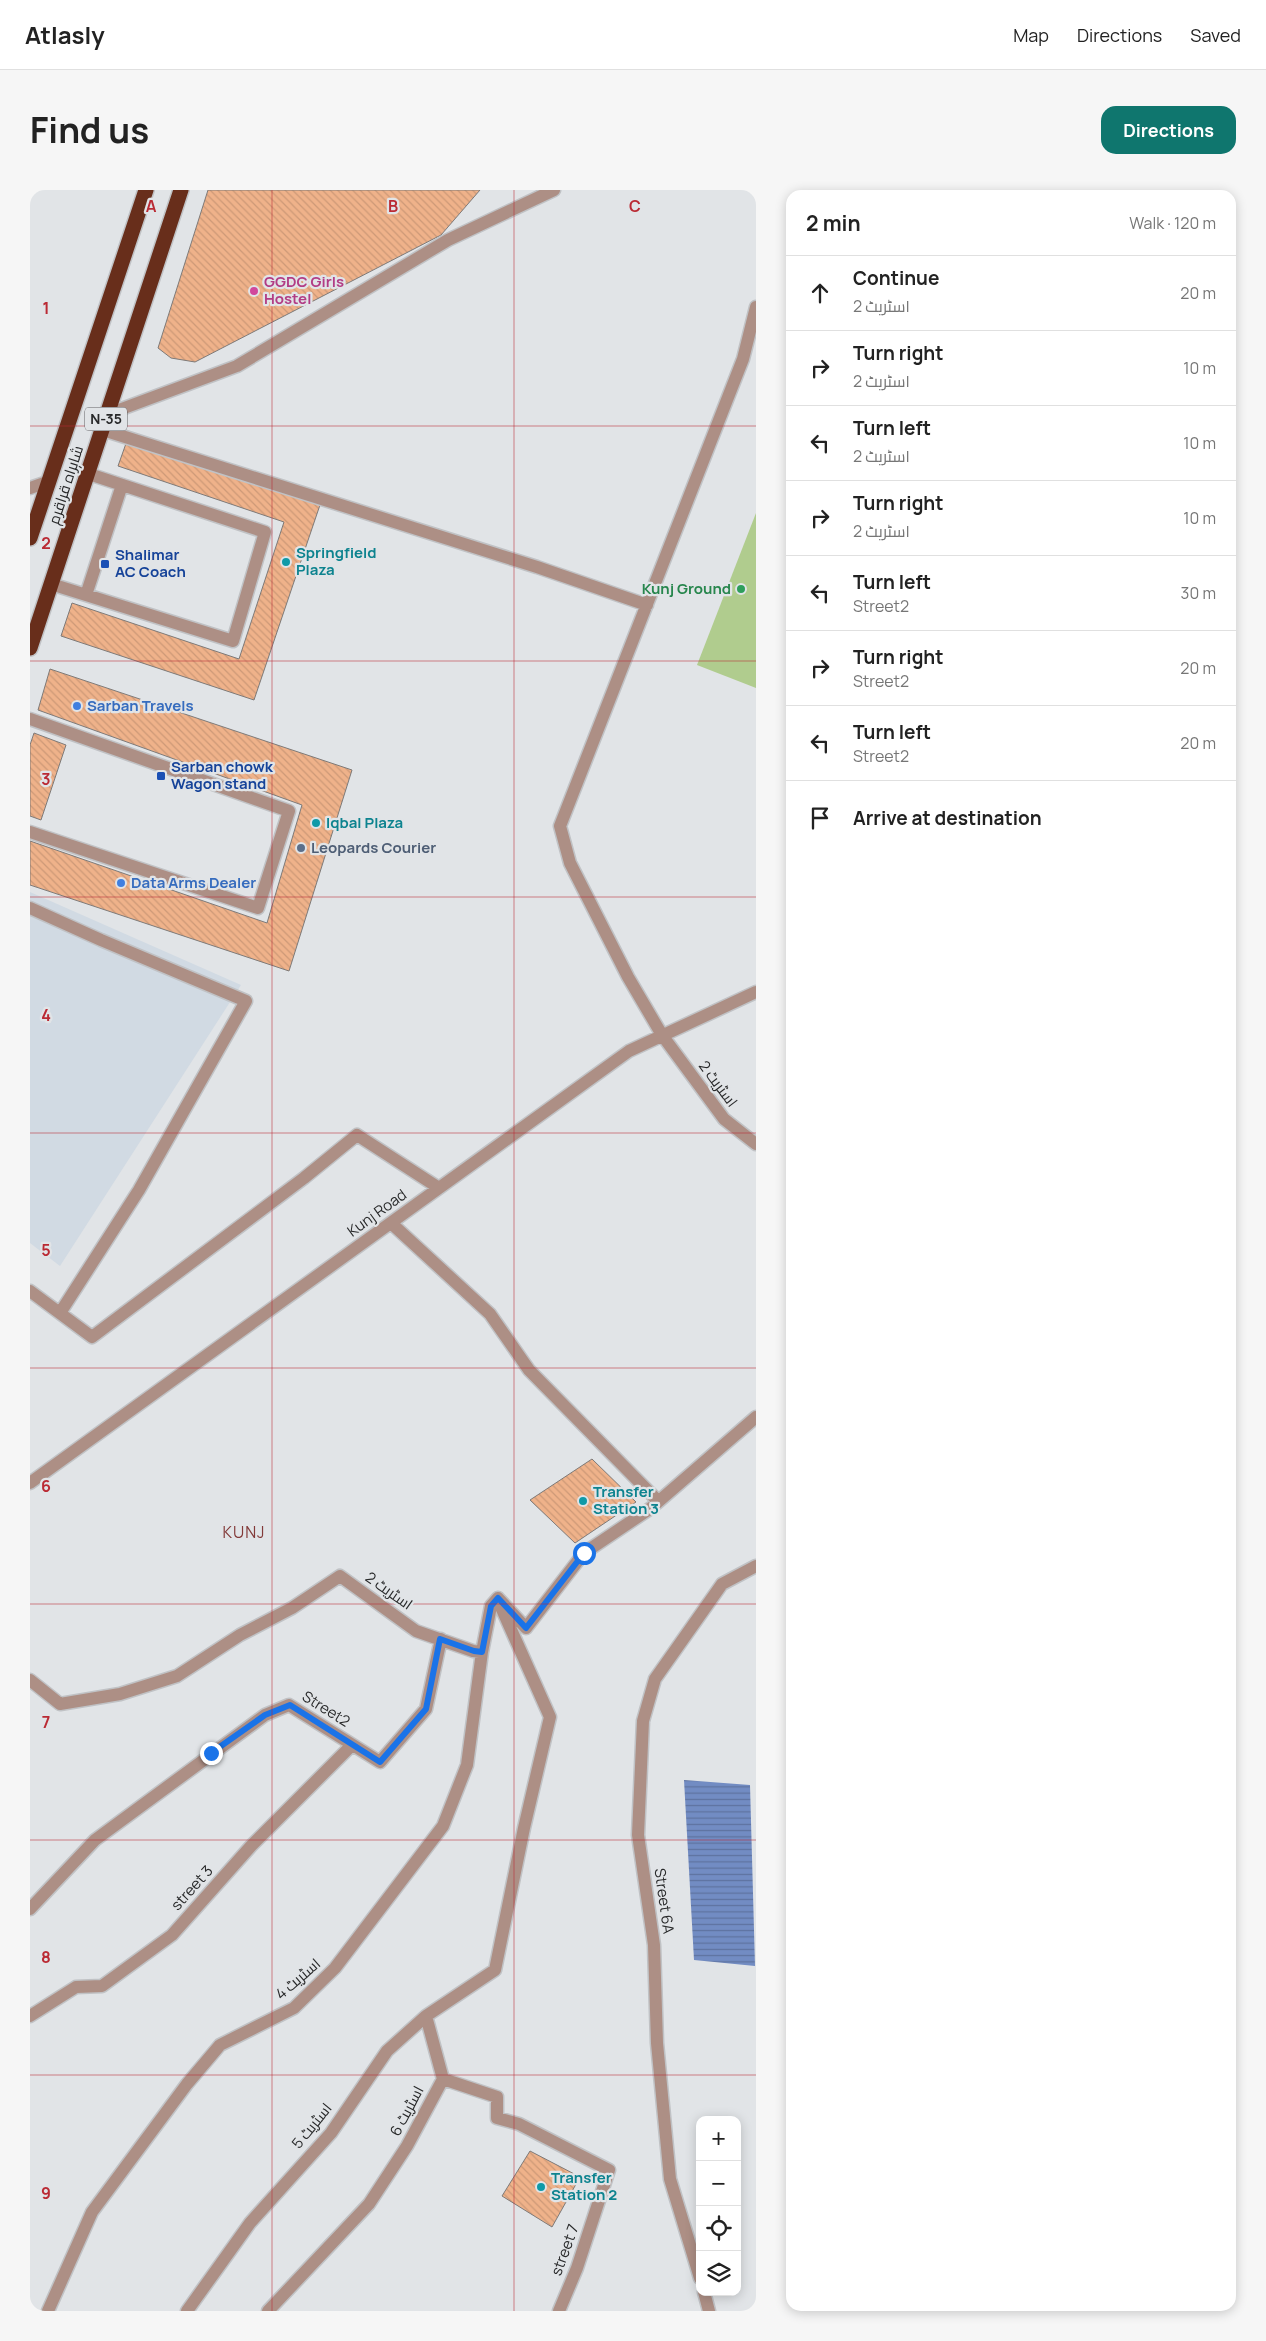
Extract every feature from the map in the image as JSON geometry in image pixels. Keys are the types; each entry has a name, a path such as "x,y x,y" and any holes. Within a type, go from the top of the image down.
{"highway":[{"name":"شاہراہ قراقرم","path":"30,538 146,190"},
{"name":"شاہراہ قراقرم","path":"30,648 89,474 181,190"}],"street":[{"path":"108,414 237,366 448,240 554,190"},
{"name":"اسٹریٹ 2","path":"756,307 743,359 560,826 570,863 628,977 662,1035 724,1119 756,1144"},
{"path":"102,430 537,567 647,605"},
{"path":"52,584 232,641 265,532 89,474"},
{"path":"30,488 50,481"},
{"path":"86,595 122,485"},
{"path":"30,720 289,811 258,908 30,832"},
{"path":"30,908 246,1001 139,1190 60,1313"},
{"name":"Kunj Road","path":"30,1483 629,1050 756,992"},
{"path":"30,1291 92,1337 304,1178 357,1135 439,1188"},
{"path":"391,1223 490,1314 529,1370 658,1501"},
{"path":"482,1652 491,1606 498,1598 526,1628 584,1553 658,1501 756,1417"},
{"name":"Street 6A","path":"696,2265 670,2179 668,2160 657,2043 654,1945 638,1835 643,1721 655,1679 722,1584 756,1566"},
{"name":"اسٹریٹ 2","path":"30,1680 60,1704 120,1694 177,1676 240,1635 292,1608 340,1576 416,1631 482,1652"},
{"name":"اسٹریٹ 5","path":"187,2311 250,2223 331,2132 387,2051 426,2016 495,1970 524,1828 550,1717 498,1598"},
{"name":"Street2","path":"30,1909 95,1840 265,1715 290,1705 380,1762 426,1709 440,1639"},
{"name":"اسٹریٹ 4","path":"48,2311 92,2212 187,2084 220,2045 294,2008 335,1968 443,1826 467,1765 482,1652"},
{"name":"street 3","path":"30,2016 76,1987 102,1986 172,1935 252,1846 352,1745"},
{"path":"426,2016 443,2079"},
{"name":"اسٹریٹ 6","path":"268,2311 369,2204 407,2146 443,2079 497,2097 497,2118 519,2124 609,2170"},
{"name":"street 7","path":"559,2311 577,2268 609,2170"},
{"path":"705,2296 709,2311"}],"shaded area":[{"path":"30,892 241,985 60,1266 30,1243"}],"green space":[{"name":"Kunj Ground","path":"756,513 756,688 697,665"}],"water":[{"path":"684,1780 750,1785 755,1966 694,1960"}],"building":[{"name":"GGDC Girls Hostel","path":"208,190 480,190 441,235 195,362 171,358 158,348"},
{"name":"Springfield Plaza","path":"129,435 322,499 254,700 61,636 72,603 239,659 284,522 118,466"},
{"name":"Iqbal Plaza","path":"50,669 352,770 289,971 30,885 30,841 267,923 302,805 38,710"},
{"path":"34,733 66,745 41,820 30,816 30,745"},
{"name":"Transfer Station 3","path":"592,1459 636,1502 575,1543 530,1500"},
{"name":"Transfer Station 2","path":"530,2151 580,2177 552,2227 502,2196"}],"place":[{"name":"GGDC Girls Hostel","path":"254,291"},
{"name":"Springfield Plaza","path":"286,562"},
{"name":"Shalimar AC Coach","path":"105,564"},
{"name":"Kunj Ground","path":"741,589"},
{"name":"Sarban Travels","path":"77,706"},
{"name":"Sarban chowk Wagon stand","path":"161,776"},
{"name":"Iqbal Plaza","path":"316,823"},
{"name":"Leopards Courier","path":"301,848"},
{"name":"Data Arms Dealer","path":"121,883"},
{"name":"Transfer Station 3","path":"583,1501"},
{"name":"Transfer Station 2","path":"541,2187"}],"district":[{"name":"KUNJ","path":"244,1532"}],"route":[{"path":"211,1753 265,1715 290,1705 380,1762 426,1709 440,1639 482,1652 491,1606 498,1598 526,1628 584,1553"}]}
